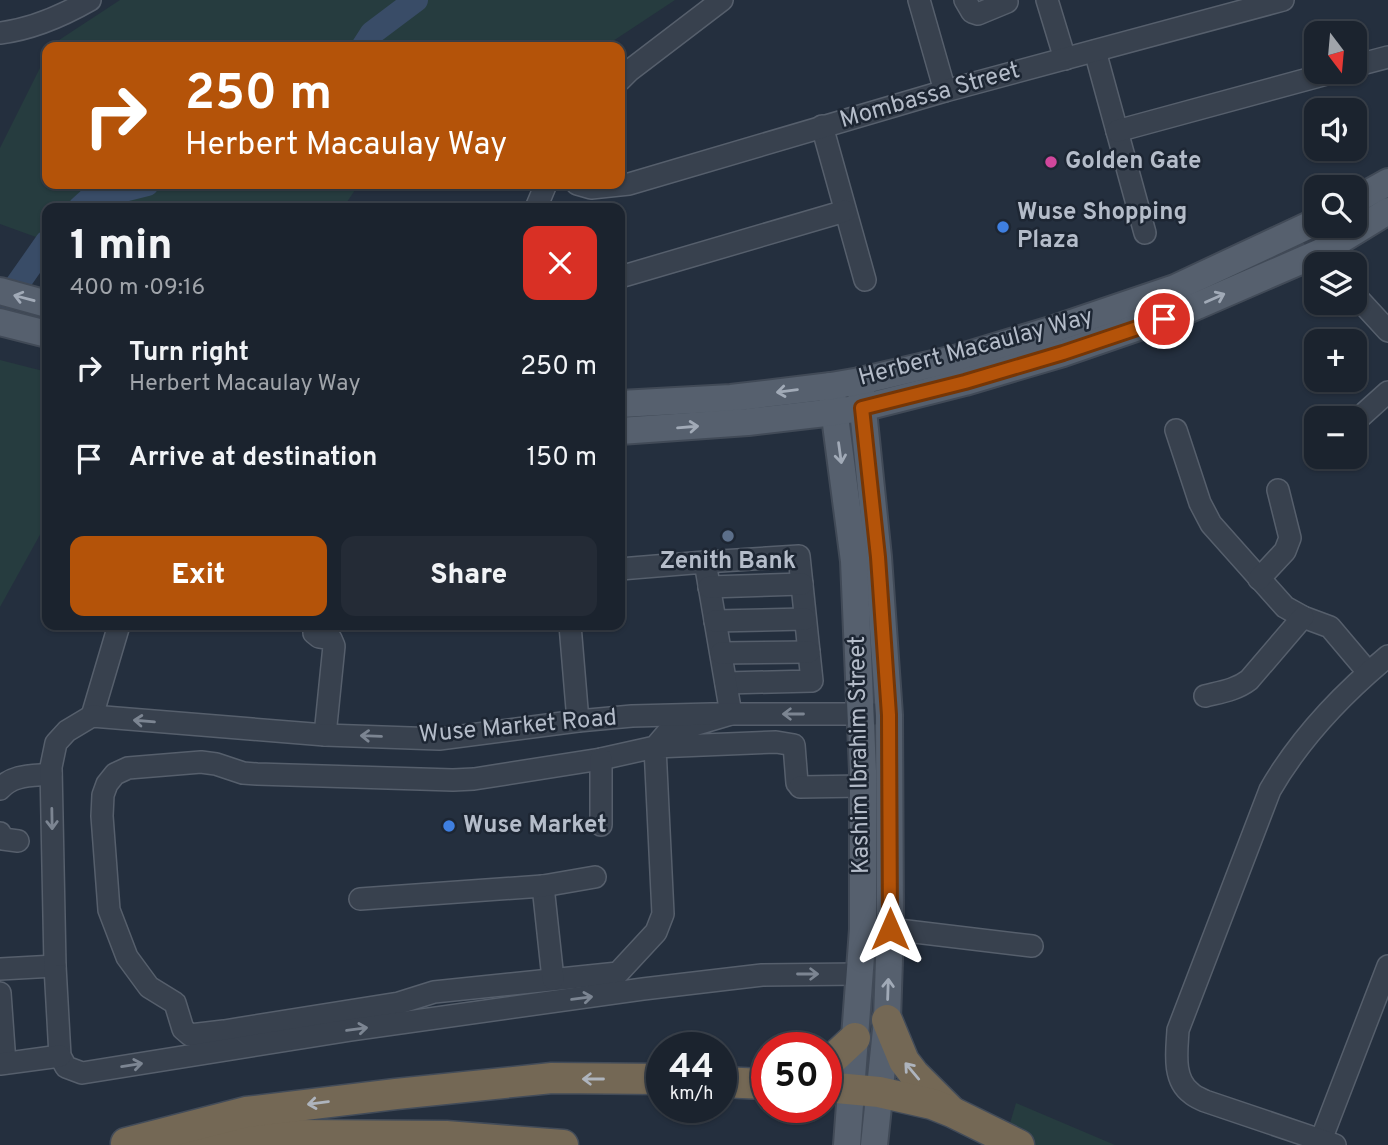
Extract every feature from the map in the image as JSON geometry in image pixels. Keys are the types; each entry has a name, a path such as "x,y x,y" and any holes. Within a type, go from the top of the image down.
{"highway":[{"path":"887,1020 904,1060 914,1074 952,1112"},
{"path":"842,1051 855,1038"},
{"path":"113,1144 246,1112 287,1107 552,1079 646,1079"},
{"path":"852,1089 932,1104 1019,1145"},
{"path":"113,1144 295,1135 446,1136 563,1145"}],"main road":[{"path":"1367,194 1388,182"},
{"name":"Herbert Macaulay Way","path":"1334,252 1388,211"},
{"name":"Herbert Macaulay Way","path":"625,404 731,398 831,386 958,358 1175,288 1304,228"},
{"name":"Herbert Macaulay Way","path":"625,431 748,422 862,408 965,382 1110,338 1304,266"},
{"path":"0,291 42,303"},
{"path":"0,322 42,333"},
{"name":"Kashim Ibrahim Street","path":"852,1089 887,1020 890,929 889,715 878,557 860,381"},
{"name":"Kashim Ibrahim Street","path":"831,386 854,561 862,713 863,929 848,1135"},
{"name":"Kashim Ibrahim Street","path":"852,1089 875,1137"}],"street":[{"path":"0,33 21,30 62,16 90,0"},
{"path":"625,75 722,0"},
{"path":"919,0 945,91"},
{"path":"965,0 972,12 978,15 1009,1"},
{"path":"1046,0 1065,59"},
{"name":"Mombassa Street","path":"625,184 945,91 1283,0"},
{"path":"1095,51 1146,233"},
{"path":"1367,63 1388,57"},
{"path":"1117,131 1304,80"},
{"path":"822,126 865,280"},
{"path":"625,275 845,211"},
{"path":"1367,308 1388,331"},
{"path":"1367,411 1388,392"},
{"path":"1176,430 1200,503 1211,524 1285,607 1330,627 1368,672"},
{"path":"1259,579 1285,551 1290,538 1278,490"},
{"path":"625,569 799,556 812,681 726,683"},
{"path":"705,562 731,714 667,733 655,747 663,914 656,932 618,973 434,992 399,1003 190,1035 183,1029 175,1003 149,987 127,957 108,910 102,816 103,795 107,784 115,774 128,768 201,762 243,773 453,780 493,777 655,747 776,742 793,745 799,785 863,786"},
{"path":"709,587 802,584"},
{"path":"1205,696 1231,690 1249,680 1303,617"},
{"path":"715,621 805,619"},
{"path":"117,630 92,716 66,731 56,743 51,774 55,965 60,1056 66,1067 82,1073 350,1030 762,975 860,974"},
{"path":"313,630 313,633 319,637 331,639 334,646 325,735"},
{"path":"570,630 578,721"},
{"path":"721,653 808,652"},
{"path":"1388,656 1368,672 1316,724 1269,790 1178,1030 1177,1061 1181,1082 1190,1093 1205,1101 1328,1143 1388,966"},
{"name":"Wuse Market Road","path":"92,716 325,735 439,738 632,716 862,713 889,715"},
{"path":"601,759 601,824"},
{"path":"0,789 6,781 19,777 51,774"},
{"path":"360,898 542,886 595,877"},
{"path":"542,886 553,979"},
{"path":"890,929 1032,946"},
{"path":"0,969 55,965"},
{"path":"0,993 2,1063 60,1056"}],"green space":[{"path":"120,0 675,0 612,42 56,42"},
{"path":"42,64 42,189 356,189 346,203 42,203 42,239 0,224 0,148"},
{"path":"0,360 42,371 42,531 0,607"},
{"path":"1016,1103 1115,1145 1032,1145 1008,1130"}],"waterway":[{"path":"366,42 372,33 416,0"},
{"path":"86,203 91,198 127,189"},
{"path":"0,309 42,249"}],"place":[{"name":"Golden Gate","path":"1051,162"},
{"name":"Wuse Shopping Plaza","path":"1003,227"},
{"name":"Zenith Bank","path":"728,536"},
{"name":"Wuse Market","path":"449,826"}],"route":[{"path":"890,929 889,715 878,557 862,408 965,382 1164,319"}]}
